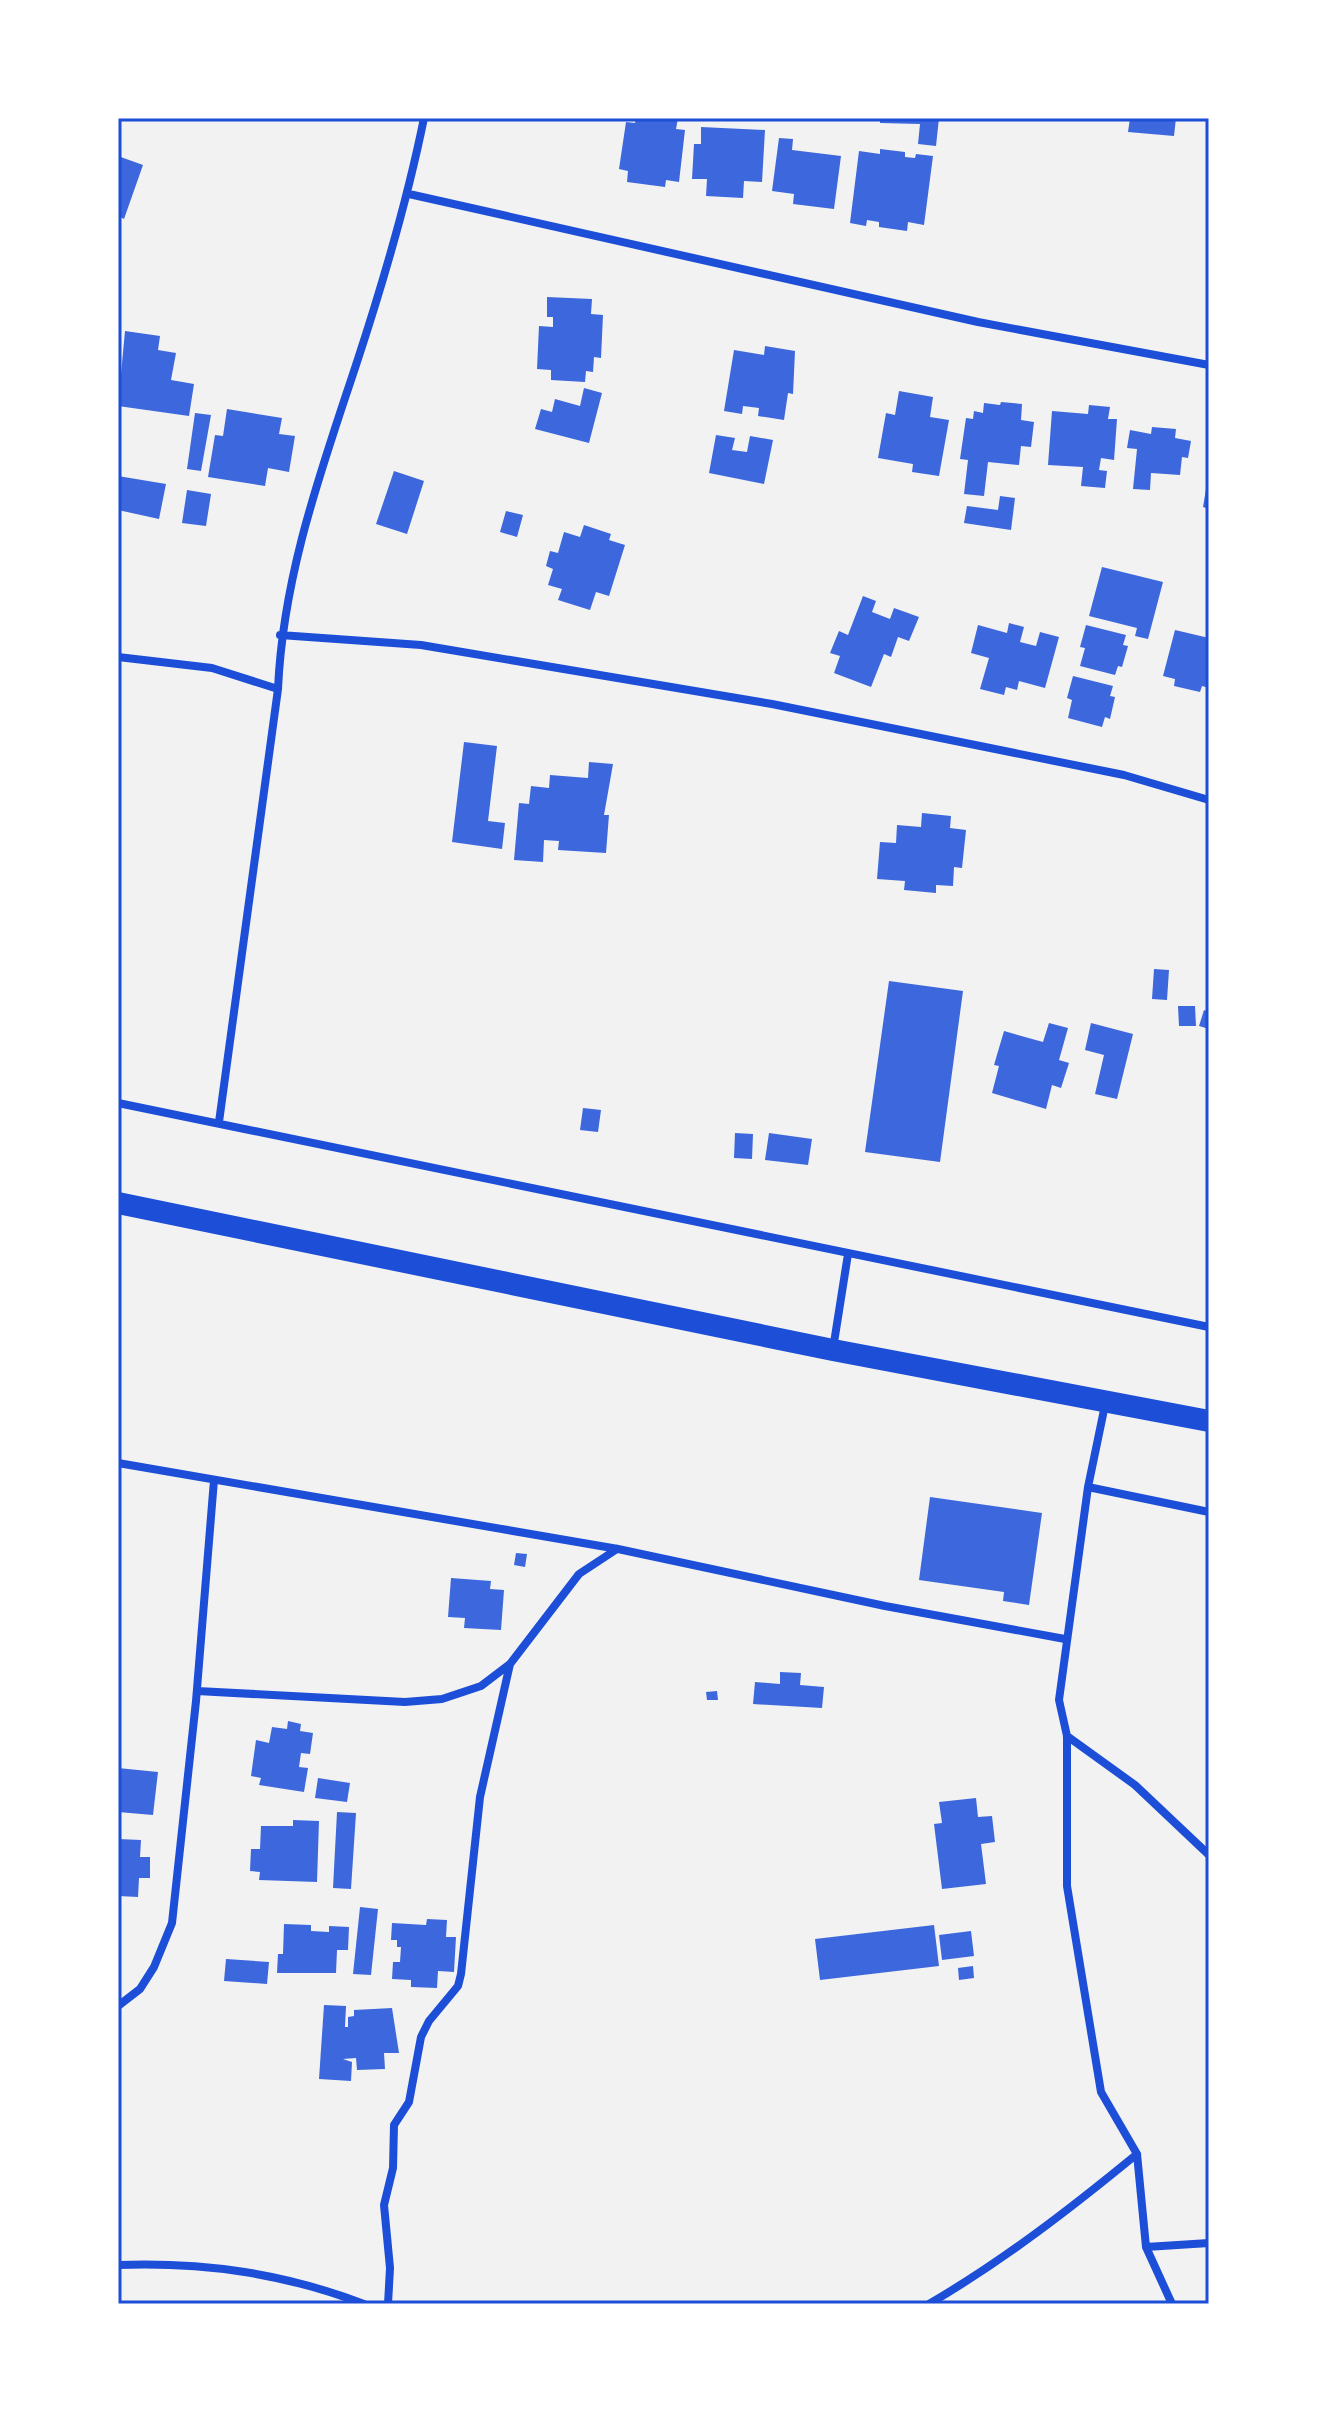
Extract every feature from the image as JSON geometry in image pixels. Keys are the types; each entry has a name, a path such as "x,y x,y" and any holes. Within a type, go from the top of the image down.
{"highway":[{"path":"118,1203 833,1350 1209,1421"}],"street":[{"path":"219,1122 278,689 280,635 300,538 409,194 424,118"},
{"path":"409,194 963,319 1209,365"},
{"path":"280,635 421,645 772,704 1124,775 1209,800"},
{"path":"118,657 212,668 278,689"},
{"path":"118,1103 1209,1327"},
{"path":"833,1350 848,1254"},
{"path":"1106,1401 1088,1487 1059,1700 1067,1736 1067,1886 1101,2092 1137,2154 1146,2247 1172,2304"},
{"path":"118,1463 618,1549 885,1606 1065,1639"},
{"path":"118,2006 140,1989 154,1967 172,1923 197,1691 214,1480"},
{"path":"1088,1487 1209,1512"},
{"path":"197,1691 391,1701 442,1699 481,1686 510,1664 579,1574 618,1549"},
{"path":"388,2304 390,2268 384,2205 393,2168 394,2125 409,2102 421,2037 429,2021 458,1986 480,1797 510,1664"},
{"path":"1067,1736 1135,1785 1209,1855"},
{"path":"929,2304 990,2268 1049,2227 1137,2154"},
{"path":"1146,2247 1209,2243"},
{"path":"118,2265 179,2264 254,2271 290,2278 364,2304"}],"building":[{"path":"636,118 678,118 676,129 685,130 679,182 666,180 665,187 627,182 628,171 619,169 626,122 635,123"},
{"path":"880,118 939,118 936,146 918,144 920,124 880,123"},
{"path":"1130,118 1176,118 1174,136 1128,132"},
{"path":"701,127 765,130 762,182 744,181 743,198 706,196 707,179 692,179 694,144 701,144"},
{"path":"779,138 793,139 792,150 841,156 834,209 793,204 794,194 772,191"},
{"path":"880,149 905,152 905,157 915,158 916,154 933,156 924,225 908,222 907,231 879,227 879,222 867,220 866,226 850,223 859,151 880,154"},
{"path":"118,156 143,165 124,219 118,216"},
{"path":"547,297 592,299 591,314 603,315 601,358 594,357 593,372 586,371 585,382 551,380 551,370 537,369 539,326 553,327 553,317 547,317"},
{"path":"125,331 160,336 158,350 176,353 171,380 194,384 189,416 118,406"},
{"path":"765,346 795,351 793,394 788,393 784,420 758,416 759,408 743,406 742,414 724,411 734,350 764,355"},
{"path":"584,388 602,393 589,443 535,429 541,409 552,412 555,399 580,406"},
{"path":"899,391 933,397 930,417 949,420 939,476 912,472 913,464 878,458 886,413 895,415"},
{"path":"1001,402 1022,404 1021,420 1034,422 1031,447 1021,446 1019,465 988,462 984,496 964,494 968,460 960,459 966,418 973,419 974,411 983,413 984,403 1000,405"},
{"path":"1089,405 1110,407 1108,419 1117,419 1114,460 1101,458 1099,470 1107,471 1105,488 1081,486 1083,467 1048,465 1052,411 1088,414"},
{"path":"227,409 282,418 279,434 295,436 289,472 268,468 265,486 208,477 215,435 223,436"},
{"path":"195,413 211,415 201,471 187,469"},
{"path":"1152,427 1176,429 1175,438 1191,441 1188,458 1182,457 1180,475 1151,473 1150,490 1133,489 1137,449 1127,448 1130,430 1151,434"},
{"path":"716,435 735,438 732,450 747,452 750,436 773,440 764,484 709,473"},
{"path":"394,471 424,481 407,534 376,524"},
{"path":"118,476 166,484 159,519 118,510"},
{"path":"1209,483 1209,509 1203,507"},
{"path":"187,490 211,494 206,526 182,523"},
{"path":"1000,496 1015,498 1011,530 964,523 967,506 998,510"},
{"path":"506,511 523,515 517,537 500,532"},
{"path":"584,525 611,534 609,540 625,545 609,596 596,592 590,610 558,600 562,589 548,585 553,569 546,566 550,551 558,553 564,532 580,537"},
{"path":"1102,567 1163,582 1148,639 1135,636 1137,628 1089,616"},
{"path":"863,596 876,601 872,612 890,619 894,608 919,617 909,641 898,637 891,657 884,654 871,687 834,673 840,656 830,653 839,631 848,635"},
{"path":"1009,623 1024,627 1020,642 1036,646 1040,632 1059,637 1045,688 1019,681 1017,690 1006,687 1004,695 980,689 989,658 971,653 978,625 1007,633"},
{"path":"1086,625 1126,635 1123,645 1128,646 1122,667 1118,666 1115,675 1080,666 1085,648 1080,647"},
{"path":"1175,630 1209,638 1209,688 1202,686 1200,692 1174,686 1175,679 1163,676"},
{"path":"1073,676 1113,686 1110,696 1115,697 1110,719 1105,717 1102,727 1068,718 1072,700 1067,698"},
{"path":"464,742 497,746 488,821 505,823 502,849 452,842"},
{"path":"589,762 613,764 604,815 609,815 606,853 558,850 559,841 544,840 543,862 514,860 519,803 529,804 531,786 549,788 550,775 588,778"},
{"path":"922,813 951,816 950,828 966,830 962,868 954,867 953,886 936,885 936,893 904,890 905,881 877,879 880,842 896,843 897,825 921,827"},
{"path":"1154,969 1169,970 1167,1000 1152,999"},
{"path":"889,981 963,991 940,1162 865,1152"},
{"path":"1178,1006 1195,1006 1196,1026 1179,1026"},
{"path":"1204,1010 1209,1012 1209,1029 1199,1026"},
{"path":"1049,1023 1068,1028 1059,1060 1069,1063 1061,1088 1052,1085 1046,1109 992,1093 999,1066 994,1065 1004,1031 1043,1042"},
{"path":"1091,1023 1133,1034 1117,1099 1095,1094 1104,1055 1085,1050"},
{"path":"583,1108 601,1110 598,1132 580,1130"},
{"path":"735,1133 753,1134 752,1159 734,1158"},
{"path":"769,1133 812,1139 808,1165 765,1160"},
{"path":"930,1497 1042,1513 1029,1605 1003,1601 1004,1592 919,1580"},
{"path":"516,1553 527,1554 525,1567 514,1565"},
{"path":"451,1578 491,1581 490,1589 504,1590 501,1630 464,1628 465,1618 448,1617"},
{"path":"780,1672 801,1673 800,1685 824,1687 822,1708 753,1704 755,1682 780,1684"},
{"path":"717,1691 718,1700 707,1700 706,1692"},
{"path":"288,1721 301,1724 300,1731 313,1733 310,1754 301,1753 299,1767 308,1768 304,1792 259,1785 261,1778 251,1776 256,1740 269,1743 272,1727 287,1729"},
{"path":"118,1768 158,1772 153,1815 118,1812"},
{"path":"318,1778 350,1783 347,1802 315,1798"},
{"path":"976,1798 978,1817 992,1816 995,1842 981,1844 986,1884 942,1889 934,1824 942,1823 939,1802"},
{"path":"337,1812 356,1813 351,1889 333,1888"},
{"path":"293,1820 319,1821 317,1882 259,1880 260,1872 250,1871 251,1849 260,1849 261,1826 293,1826"},
{"path":"118,1839 141,1840 140,1857 150,1857 150,1878 139,1878 138,1897 118,1896"},
{"path":"360,1907 378,1909 371,1975 353,1974"},
{"path":"427,1919 447,1920 446,1937 456,1937 454,1972 438,1971 437,1988 411,1987 411,1980 392,1979 393,1962 400,1962 401,1947 397,1947 397,1940 391,1940 392,1923 426,1925"},
{"path":"284,1924 311,1925 311,1931 329,1932 329,1926 349,1927 348,1950 337,1950 336,1973 277,1973 278,1954 283,1954"},
{"path":"934,1925 939,1966 820,1980 815,1939"},
{"path":"971,1931 974,1956 942,1960 939,1935"},
{"path":"226,1959 269,1962 267,1984 224,1981"},
{"path":"973,1966 974,1978 959,1980 958,1968"},
{"path":"324,2005 346,2006 345,2027 348,2027 348,2017 354,2016 354,2010 392,2008 399,2053 384,2053 385,2069 357,2070 356,2058 343,2059 352,2062 351,2081 319,2079"}]}
